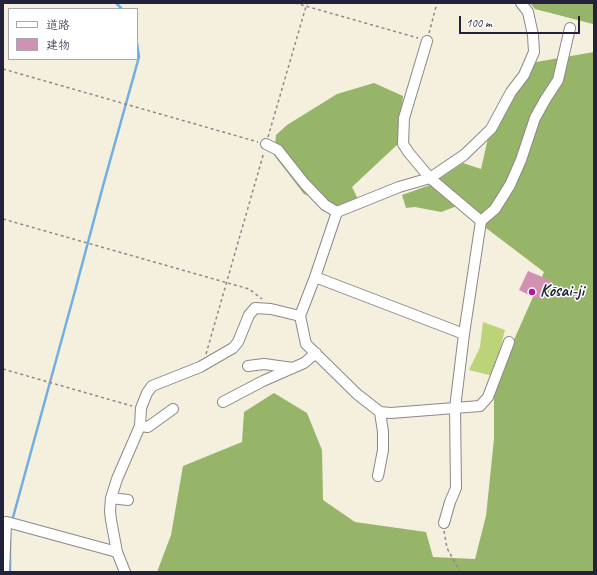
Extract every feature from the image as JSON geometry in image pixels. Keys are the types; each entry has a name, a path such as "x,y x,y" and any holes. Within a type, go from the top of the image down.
{"street":[{"path":"509,342 488,397 480,406 455,408 448,407 391,413 380,412 357,394 306,344 300,316 337,212 399,187 430,178 464,156 491,129 511,92 524,75 534,52 533,35 528,12 521,3"},
{"path":"444,523 456,488 455,408 464,334 481,221 495,209 510,185 521,160 535,118 558,80 570,28"},
{"path":"427,41 404,118 403,144 408,153 430,178 481,221"},
{"path":"266,144 278,150 304,183 325,205 337,212"},
{"path":"315,277 464,334"},
{"path":"125,572 117,552 110,511 111,498 117,479 140,426 141,408 147,393 152,386 202,365 233,348 238,342 250,315 255,308 271,309 300,316"},
{"path":"223,402 263,381 304,363 316,353"},
{"path":"248,366 264,364 293,368"},
{"path":"140,426 148,427 173,409"},
{"path":"378,476 383,450 383,432 380,412"},
{"path":"111,498 128,500"},
{"path":"4,572 9,523 117,552"}],"path":[{"path":"295,3 427,41 437,3"},
{"path":"202,365 307,3"},
{"path":"3,70 266,144"},
{"path":"3,220 249,289 259,296 271,309"},
{"path":"3,369 141,408"},
{"path":"444,523 444,534 447,548 460,572"}],"green space":[{"path":"530,3 594,3 594,25 535,9"},
{"path":"594,52 594,572 157,572 171,535 183,466 242,442 244,412 274,393 307,413 322,450 323,500 355,522 426,532 433,557 475,559 486,516 494,439 494,385 544,272 457,206 441,212 415,207 406,208 402,195 430,185 463,163 481,169 488,138 536,62"},
{"path":"374,83 403,96 398,144 352,187 357,197 347,213 304,194 274,155 276,135 287,125 337,94"},
{"path":"483,322 505,330 493,376 469,370 480,347"}],"building":[{"path":"528,271 552,281 543,300 535,298 519,290"}],"waterway":[{"path":"116,3 121,8"},
{"path":"12,521 139,57 138,50"},
{"path":"10,533 10,572"}],"place":[{"name":"Kōsai-ji","path":"532,292"}]}
